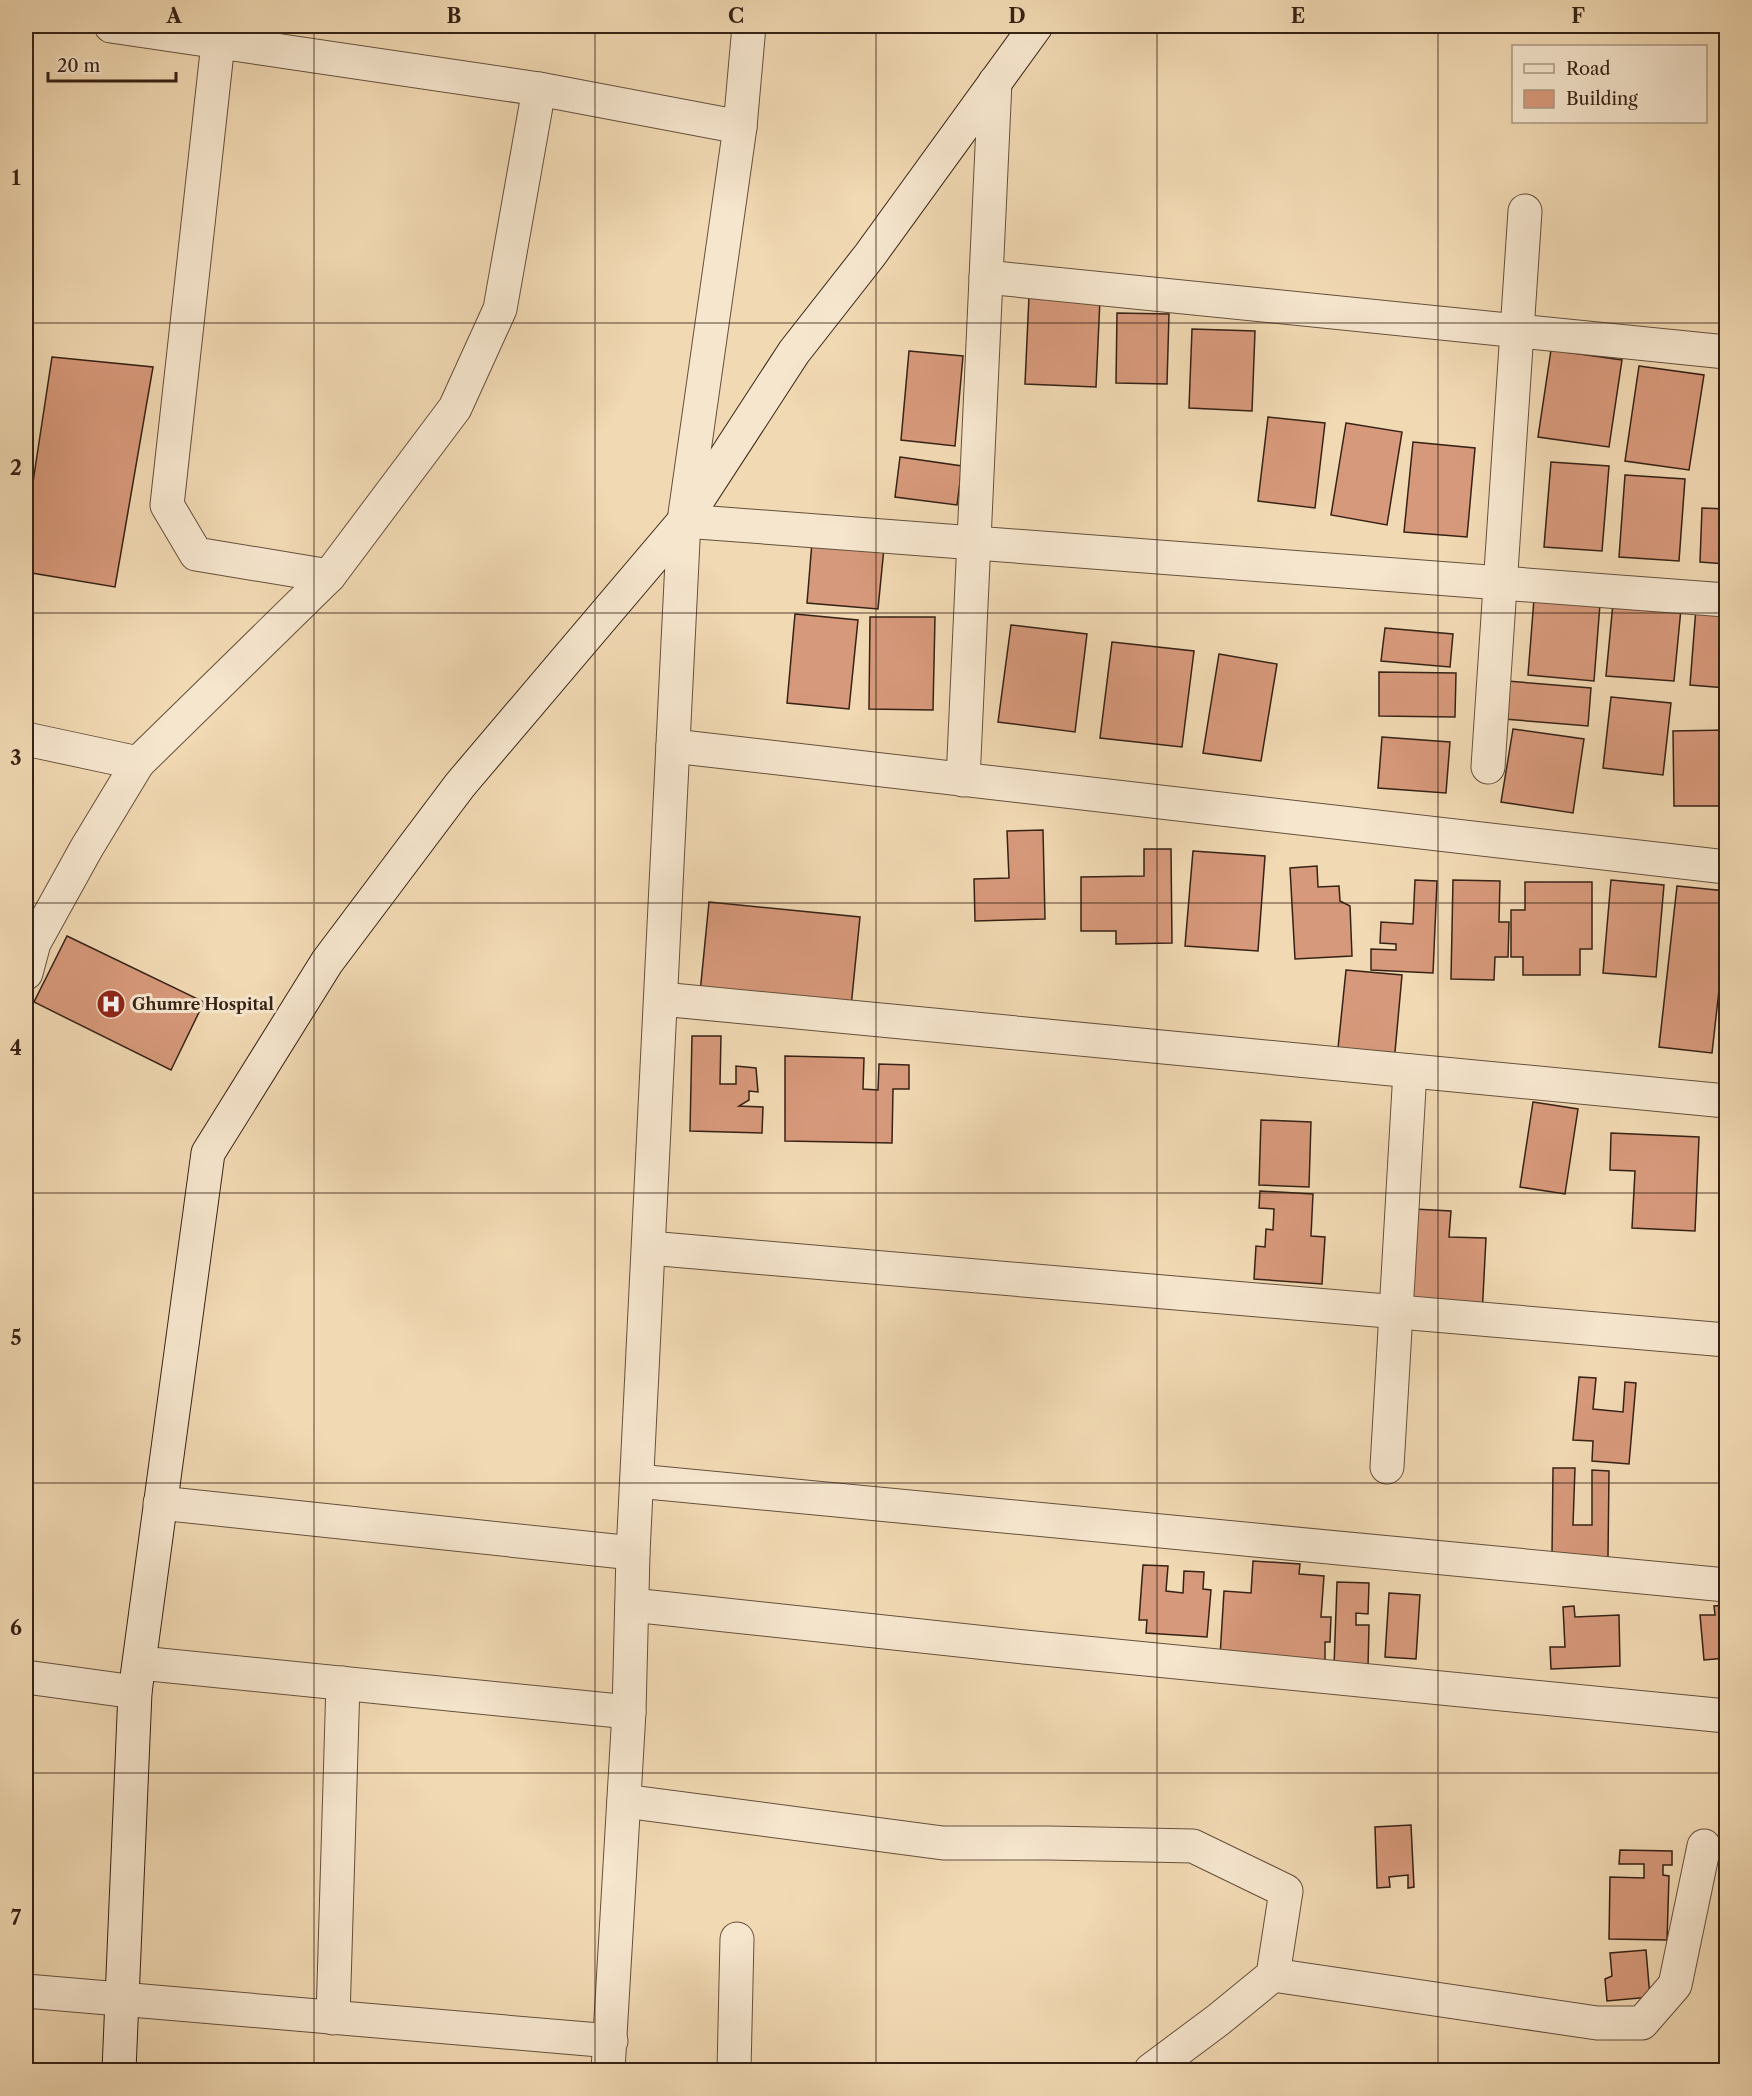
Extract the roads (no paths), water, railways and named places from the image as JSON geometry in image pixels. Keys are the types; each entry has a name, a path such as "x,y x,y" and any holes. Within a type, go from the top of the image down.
{"street":[{"path":"111,26 539,89 740,127"},
{"path":"26,1992 333,2018 609,2056 629,1712 633,1553 684,521 740,127 749,26"},
{"path":"119,2070 137,1677 208,1153 327,962 460,785 684,521 794,352 870,255 1036,26"},
{"path":"218,43 167,505 196,554 329,576"},
{"path":"963,780 995,82"},
{"path":"26,973 34,943 86,849 138,763 329,576 455,408 500,309 539,89"},
{"path":"1488,767 1525,211"},
{"path":"986,277 1726,352"},
{"path":"684,521 1726,600"},
{"path":"26,739 138,763"},
{"path":"673,746 1726,867"},
{"path":"661,999 1726,1101"},
{"path":"1387,1467 1410,1071"},
{"path":"648,1248 1726,1340"},
{"path":"637,1481 1726,1585"},
{"path":"160,1503 633,1553"},
{"path":"632,1605 1036,1648 1726,1716"},
{"path":"26,1677 137,1677 343,1683 629,1712"},
{"path":"333,2018 343,1683"},
{"path":"624,1801 943,1843 1192,1846 1286,1891 1274,1975 1151,2070"},
{"path":"1274,1975 1597,2023 1642,2023 1675,1985 1704,1846"},
{"path":"734,2070 737,1938"}],"place":[{"name":"Ghumre Hospital","path":"111,1004"}]}
